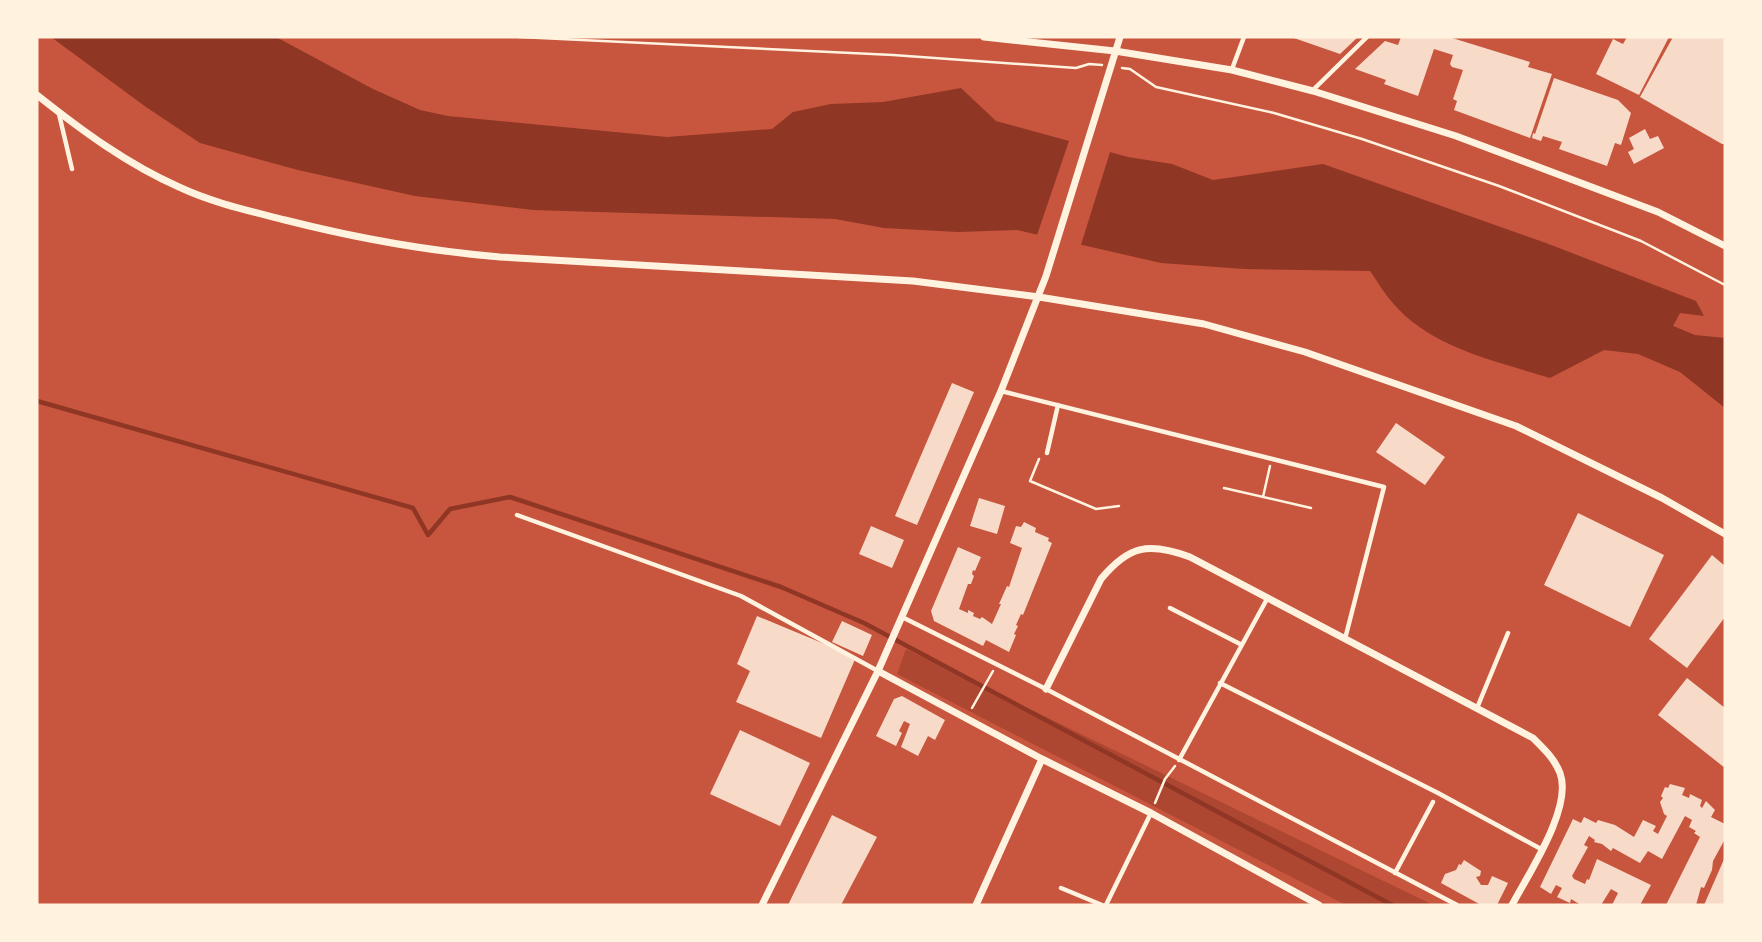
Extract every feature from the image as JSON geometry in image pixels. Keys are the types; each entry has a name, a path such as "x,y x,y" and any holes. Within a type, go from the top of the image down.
{"street":[{"path":"984,37 1115,51 1232,70 1313,91 1455,136 1658,212 1725,246"},
{"path":"762,905 878,671 1001,391 1039,297 1120,37"},
{"path":"37,95 120,156 181,188 250,211 367,239 440,252 500,257 913,281 1039,297 1204,324 1305,352 1516,426 1662,498 1725,534"},
{"path":"1046,689 1101,579 1127,553 1148,548 1167,548 1190,557 1533,738 1551,756 1561,775 1562,799 1555,824 1512,905"},
{"path":"878,671 1042,759 1151,813 1307,903 1319,905"},
{"path":"976,905 1042,759"}],"lane":[{"path":"1232,70 1244,37"},
{"path":"1313,91 1367,37"},
{"path":"59,113 72,169"},
{"path":"1001,391 1384,487 1345,639"},
{"path":"1047,453 1058,405"},
{"path":"517,515 741,596 878,671"},
{"path":"1179,760 1267,599"},
{"path":"1170,608 1241,645"},
{"path":"901,616 1046,689 1457,905"},
{"path":"1477,708 1508,633"},
{"path":"1220,683 1426,787 1541,849"},
{"path":"1395,873 1433,802"},
{"path":"1061,888 1104,905 1151,813"}],"path":[{"path":"519,37 893,55 1076,68 1089,64"},
{"path":"1130,69 1156,87 1273,113 1337,131 1499,186 1641,241 1725,285"},
{"path":"1047,453 1038,460 1030,481 1096,509 1119,506"},
{"path":"1263,497 1272,459"},
{"path":"1223,488 1311,508"},
{"path":"975,703 998,665"},
{"path":"1158,797 1165,779 1179,760"}],"shaded area":[{"path":"51,37 276,37 373,89 420,110 448,116 667,137 772,129 793,112 831,104 883,102 961,88 996,121 1128,157 1172,164 1213,180 1323,164 1546,243 1696,301 1704,316 1680,313 1673,326 1695,335 1725,338 1725,408 1680,372 1638,354 1604,350 1550,378 1465,351 1444,342 1407,318 1370,271 1245,269 1161,263 1017,230 958,232 884,228 835,219 533,210 415,196 298,170 200,143"},
{"path":"906,649 1433,905 1346,905 897,674"}],"pier":[{"path":"1070,138 1111,149 1080,248 1036,238"}],"building":[{"path":"1291,37 1358,37 1340,54"},
{"path":"1401,37 1449,37 1530,62 1528,67 1552,74 1530,138 1454,110 1457,101 1453,99 1463,70 1450,64 1453,55 1434,49 1418,96 1384,84 1386,80 1355,69 1385,41 1398,45"},
{"path":"1627,37 1669,37 1639,95 1596,74 1613,39 1623,44"},
{"path":"1673,37 1725,39 1725,144 1640,97"},
{"path":"1554,78 1618,100 1631,113 1621,145 1615,143 1607,166 1559,149 1562,142 1543,136 1541,141 1532,138"},
{"path":"1645,129 1650,139 1658,136 1664,148 1634,164 1628,152 1634,149 1629,138"},
{"path":"952,383 974,392 917,525 895,516"},
{"path":"1396,423 1445,457 1425,485 1376,452"},
{"path":"979,498 1005,506 997,534 970,526"},
{"path":"1578,513 1664,555 1630,627 1544,585"},
{"path":"1024,522 1036,528 1035,532 1049,538 1048,541 1052,543 1023,615 1021,614 1016,625 1016,635 1009,652 986,640 983,646 934,621 931,611 958,547 981,557 975,571 973,570 974,576 971,584 968,584 959,609 968,613 968,610 974,613 973,616 980,619 982,617 992,624 1007,586 1009,587 1022,548 1010,543 1016,526 1021,527"},
{"path":"871,526 904,540 892,568 859,554"},
{"path":"1712,555 1725,566 1725,617 1687,668 1649,639"},
{"path":"757,616 856,657 821,738 736,702 750,671 737,664"},
{"path":"842,621 872,635 863,656 832,642"},
{"path":"1687,678 1725,708 1725,768 1658,715"},
{"path":"902,696 945,720 935,740 928,736 918,756 901,747 910,724 904,721 896,746 876,736 894,699"},
{"path":"740,730 810,763 780,826 710,794"},
{"path":"1670,784 1685,788 1682,795 1689,798 1690,794 1702,800 1702,808 1706,801 1715,810 1711,817 1725,824 1725,839 1713,861 1704,888 1701,887 1696,905 1666,905 1700,837 1689,827 1692,820 1685,816 1662,859 1648,851 1640,863 1613,848 1611,851 1594,842 1589,836 1584,845 1588,847 1572,876 1574,879 1585,884 1597,859 1651,885 1640,905 1612,905 1618,893 1611,889 1601,905 1581,905 1571,899 1570,903 1557,897 1562,888 1556,885 1551,894 1540,887 1573,819 1581,823 1584,817 1596,823 1598,820 1615,825 1634,837 1643,820 1656,826 1653,831 1658,834 1667,816 1660,802 1663,798 1661,796 1665,787 1668,788"},
{"path":"832,815 877,837 841,905 788,905"},
{"path":"1725,857 1724,905 1704,905"},
{"path":"1464,860 1481,871 1480,876 1476,877 1481,885 1488,885 1492,876 1508,883 1497,905 1481,905 1441,883 1445,874 1456,870"}],"waterway":[{"path":"37,401 413,508 428,535 450,509 510,497 781,587 864,623 1392,905"}]}
